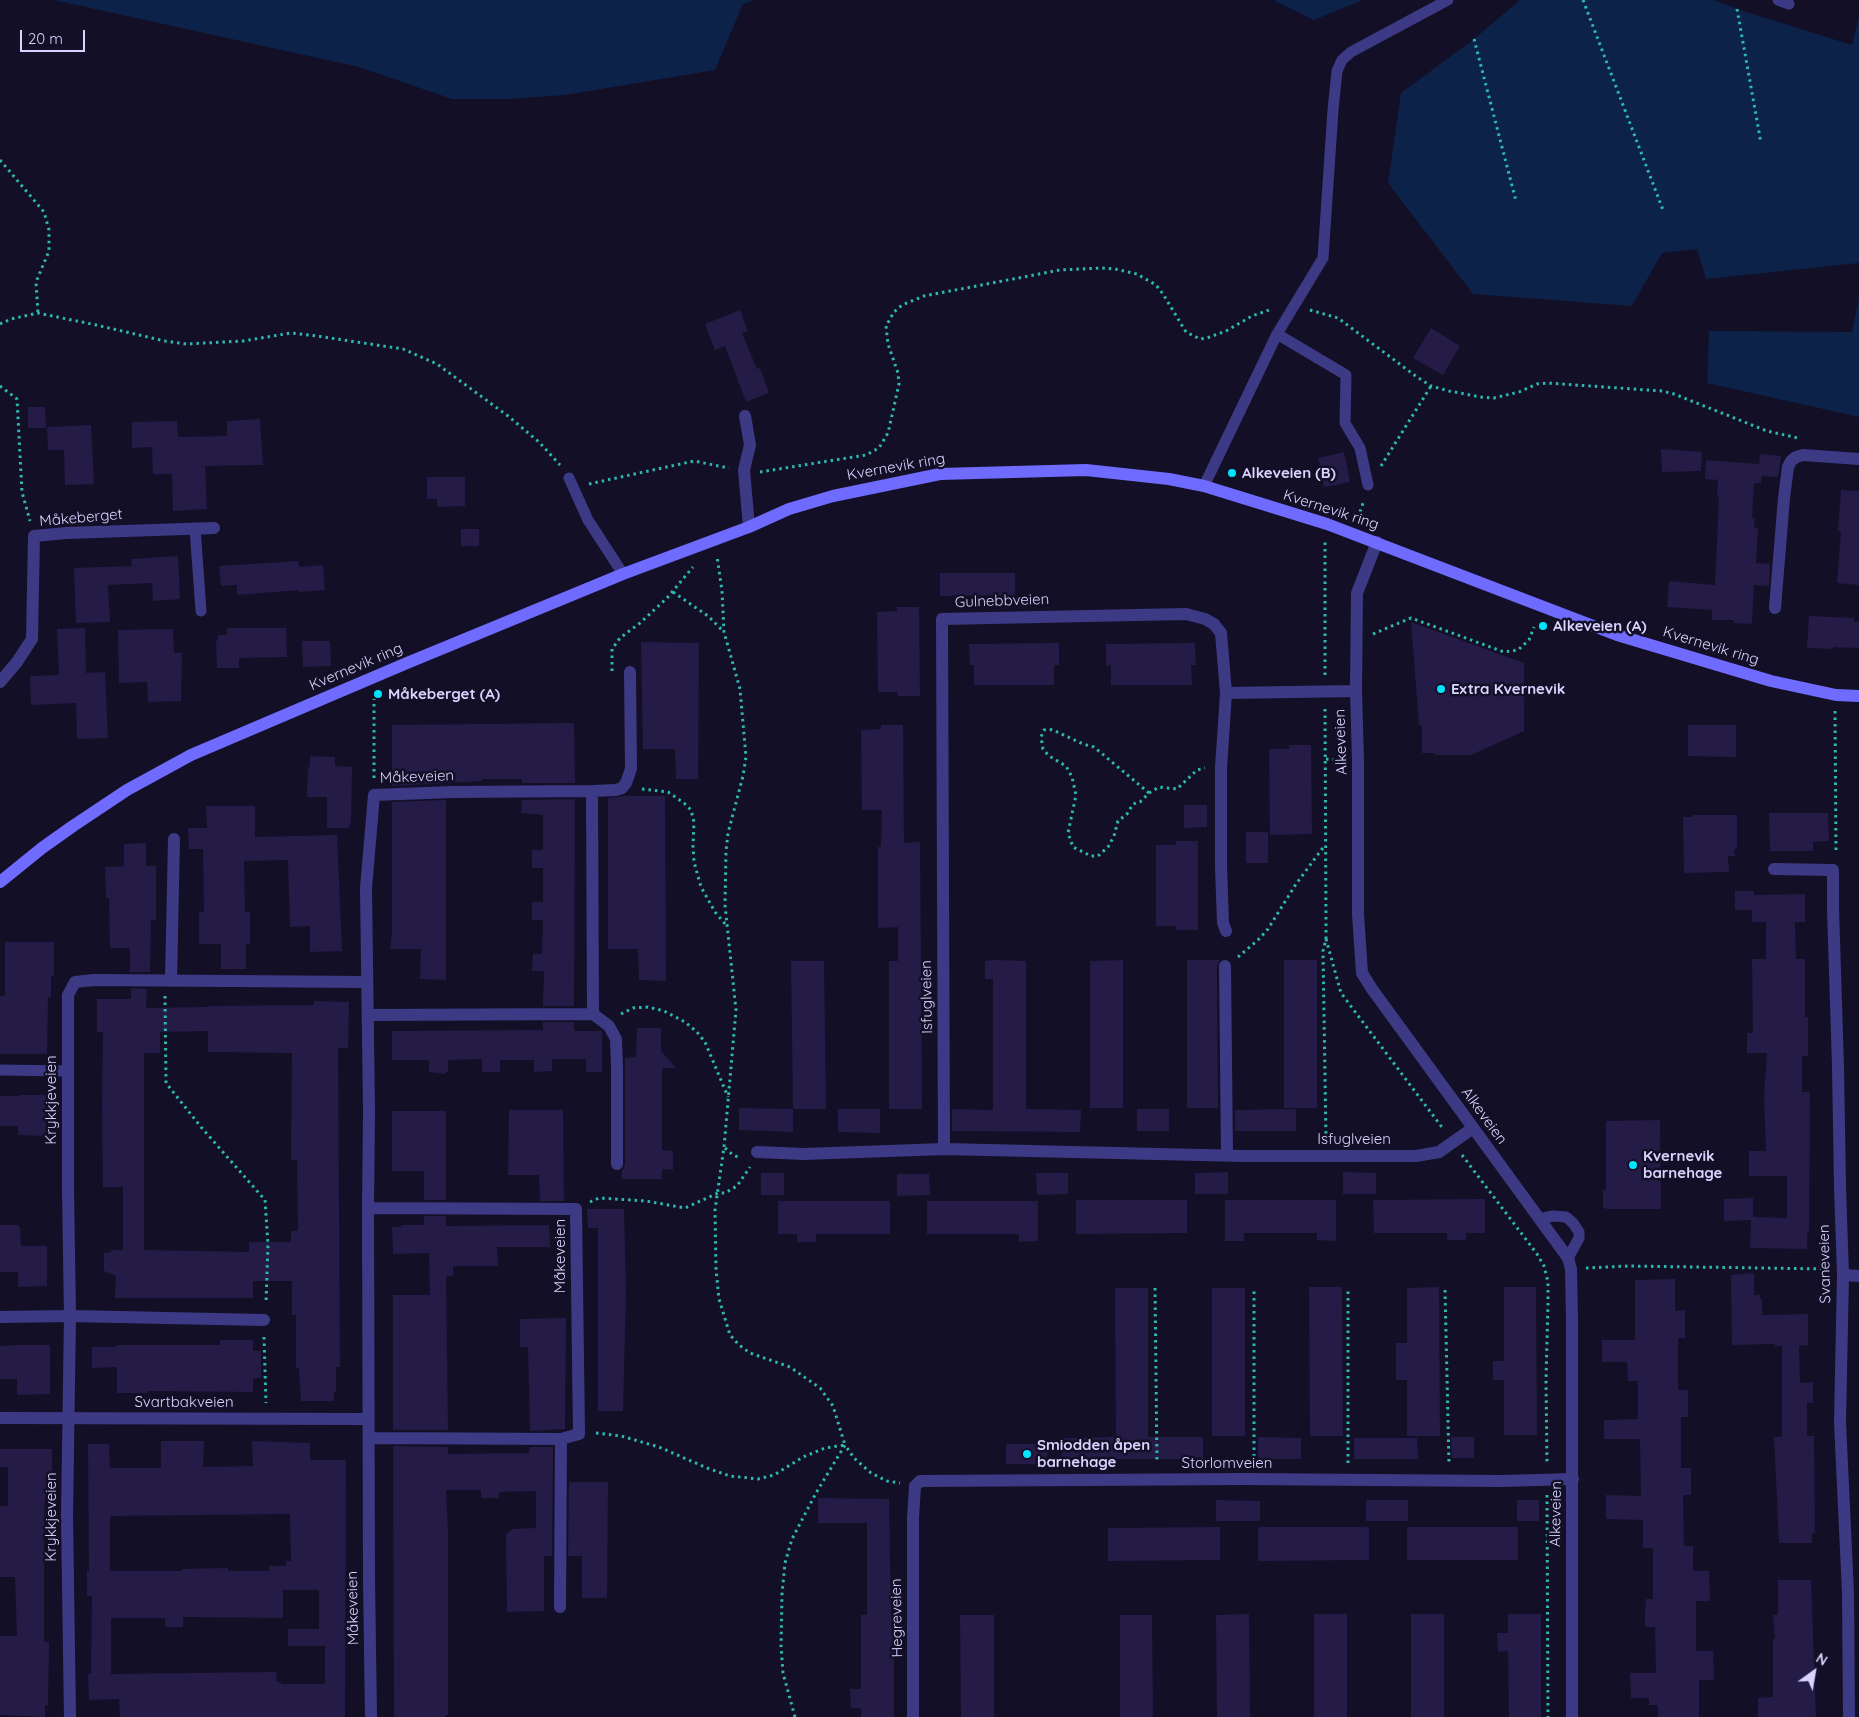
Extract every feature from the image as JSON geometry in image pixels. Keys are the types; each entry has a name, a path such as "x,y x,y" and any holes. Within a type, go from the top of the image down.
{"main road":[{"name":"Kvernevik ring","path":"0,882 42,848 127,790 191,755 623,574 749,527 789,509 833,496 940,474 1086,470 1169,479 1204,486 1327,524 1378,542 1617,635 1771,681 1836,695 1859,696"}],"street":[{"path":"745,416 750,445 744,470 749,527"},
{"path":"1775,608 1784,498 1788,467 1791,461 1803,455 1859,459"},
{"name":"Måkeberget","path":"0,682 17,662 32,639 34,536 75,532 214,528"},
{"name":"Alkeveien","path":"1378,542 1357,593 1358,914 1362,973 1539,1219 1569,1264 1573,1479 1572,1717"},
{"name":"Gulnebbveien","path":"943,845 942,619 1186,614 1205,619 1214,624 1221,633 1226,693 1221,768 1221,867 1223,923 1226,931"},
{"path":"622,788 631,769 630,672"},
{"path":"1226,693 1356,691"},
{"name":"Måkeveien","path":"371,1717 368,1419 369,1015 366,982 366,888 374,795 616,790 622,788"},
{"path":"592,790 593,1014"},
{"path":"168,986 174,839"},
{"name":"Isfuglveien","path":"943,845 944,1149"},
{"path":"1774,869 1833,870"},
{"name":"Svaneveien","path":"1833,870 1843,1275 1840,1422 1848,1592 1849,1717"},
{"path":"1225,966 1227,1155"},
{"name":"Krykkjeveien","path":"70,1717 67,1516 70,1316 68,995 76,982 94,980 168,986 366,982"},
{"path":"369,1015 593,1014 609,1026 616,1039 617,1164"},
{"name":"Isfuglveien","path":"754,1157 944,1149 1227,1155 1416,1156 1439,1152 1473,1128"},
{"name":"Måkeveien","path":"368,1208 576,1209 579,1434"},
{"path":"1843,1275 1859,1276"},
{"path":"0,1317 70,1316 264,1320"},
{"name":"Svartbakveien","path":"0,1418 368,1419"},
{"path":"369,1438 561,1439 579,1434"},
{"path":"560,1607 561,1439"},
{"name":"Storlomveien","path":"917,1483 920,1481 1254,1479 1502,1481 1547,1478 1573,1479"},
{"name":"Hegreveien","path":"913,1717 913,1518 917,1483"}],"lane":[{"path":"1204,486 1277,334 1323,258 1333,110 1338,71 1342,60 1351,52 1448,0"},
{"path":"1778,0 1790,4"},
{"path":"1277,334 1346,375 1345,423 1360,448 1368,485"},
{"path":"569,478 588,520 623,574"},
{"path":"195,528 201,611"},
{"path":"0,1070 67,1071"},
{"path":"1539,1219 1560,1217 1573,1222 1579,1232 1579,1238 1569,1264"}],"path":[{"path":"1583,0 1663,210"},
{"path":"1737,9 1761,143"},
{"path":"1474,38 1516,201"},
{"path":"0,160 44,212 49,230 49,251 36,282 38,314"},
{"path":"0,324 11,319 38,314 96,325 165,342 186,344 243,341 291,334 318,336 403,349 437,364 508,416 539,442 569,478 587,485 694,461 756,472 866,454 879,448 888,433 899,384 898,373 888,344 886,326 889,318 898,308 924,296 1060,270 1101,268 1137,274 1156,285 1186,332 1200,339 1226,331 1261,312 1272,309 1289,312 1301,309 1313,310 1338,318 1432,386 1454,392 1494,398 1519,392 1537,384 1662,391 1767,431 1802,438"},
{"path":"0,386 17,399 22,492 34,536"},
{"path":"1358,519 1368,485 1432,386"},
{"path":"1322,536 1327,544 1325,692 1326,939 1324,951 1326,1155"},
{"path":"717,551 722,591 724,632 740,690 746,757 730,824 726,851 726,925 736,1010 715,1227 716,1269 720,1298 730,1335 739,1345 750,1353 790,1367 820,1388 833,1406 846,1445 854,1458 871,1473 887,1481 917,1483"},
{"path":"630,698 613,680 612,649 620,638 640,623 673,592 694,566"},
{"path":"673,592 708,616 724,632"},
{"path":"1370,635 1411,618 1504,652 1518,650 1529,640 1534,627"},
{"path":"1833,870 1836,853 1836,695"},
{"path":"374,699 374,795"},
{"path":"1149,793 1094,747 1083,744 1056,731 1044,730 1041,737 1043,749 1049,756 1066,766 1072,777 1076,795 1068,833 1073,847 1091,856 1098,856 1108,847 1114,836 1118,821 1127,814 1133,804 1140,802 1149,793 1159,787 1177,789 1197,770 1209,767 1221,768"},
{"path":"622,788 668,792 684,802 691,810 694,822 694,862 701,887 715,912 726,925"},
{"path":"1225,966 1247,950 1268,929 1296,884 1326,844"},
{"path":"1326,939 1341,993 1517,1226 1544,1266 1548,1282 1546,1379 1548,1717"},
{"path":"168,986 166,1082 201,1127 265,1200 268,1245 267,1282"},
{"path":"604,1022 633,1008 648,1007 664,1011 685,1022 705,1042 728,1097"},
{"path":"576,1209 599,1198 646,1201 685,1208 718,1193 725,1193 736,1186 754,1157"},
{"path":"1569,1264 1830,1269 1843,1275"},
{"path":"1155,1288 1157,1480"},
{"path":"1445,1290 1449,1481"},
{"path":"1254,1291 1254,1479"},
{"path":"1348,1291 1348,1480"},
{"path":"264,1320 267,1418"},
{"path":"579,1434 599,1433 621,1436 659,1447 730,1476 758,1479 774,1475 825,1448 846,1445"},
{"path":"795,1717 783,1673 781,1646 782,1594 785,1563 792,1539 816,1493 846,1445"}],"water":[{"path":"54,0 755,0 743,4 715,70 565,95 511,99 452,99 359,67"},
{"path":"1273,0 1363,0 1314,20"},
{"path":"1520,0 1714,0 1852,45 1859,17 1859,263 1706,279 1697,249 1662,253 1632,306 1473,294 1388,183 1401,93 1474,39"},
{"path":"1859,298 1859,417 1707,383 1709,331 1852,332"}],"building":[{"path":"740,310 748,331 742,333 757,369 760,368 769,393 746,402 725,346 715,350 705,324"},
{"path":"1431,328 1460,346 1443,375 1413,358"},
{"path":"28,407 45,407 46,428 28,428"},
{"path":"260,419 263,465 205,466 207,509 173,511 172,474 153,474 152,447 132,448 132,422 177,421 178,437 227,436 227,421"},
{"path":"91,425 94,484 65,485 64,450 48,450 47,427"},
{"path":"1661,449 1702,452 1701,471 1662,472"},
{"path":"1344,452 1350,482 1324,487 1318,458"},
{"path":"1760,454 1781,456 1778,477 1762,476 1761,483 1754,483 1752,518 1755,518 1754,528 1758,528 1756,563 1770,564 1769,586 1754,585 1752,624 1734,623 1734,620 1712,620 1712,610 1667,607 1669,581 1715,585 1718,480 1705,479 1706,460 1759,464"},
{"path":"427,477 465,477 465,506 437,507 437,499 427,499"},
{"path":"1841,490 1859,491 1859,585 1837,583 1841,531 1838,531"},
{"path":"461,529 479,529 479,546 461,546"},
{"path":"178,556 180,599 153,601 152,583 108,585 110,622 76,623 74,568 132,566 131,559"},
{"path":"298,561 299,567 323,565 325,590 237,595 237,585 221,586 219,566"},
{"path":"940,573 1015,573 1015,595 940,596"},
{"path":"897,607 919,607 920,696 898,696 898,692 878,692 877,612 897,611"},
{"path":"1809,616 1854,618 1854,622 1859,622 1859,648 1807,648"},
{"path":"1411,622 1524,663 1524,731 1471,755 1422,753 1422,725 1419,725"},
{"path":"85,628 86,673 105,672 108,738 77,739 76,703 31,705 30,676 59,675 57,629"},
{"path":"227,628 286,628 287,657 239,658 239,668 217,668 216,640 218,640 218,635 227,635"},
{"path":"173,629 174,653 182,653 181,701 148,702 147,682 119,683 118,630"},
{"path":"302,641 330,641 331,666 303,667"},
{"path":"641,642 699,643 698,779 676,779 675,749 643,749"},
{"path":"1059,643 1059,665 1054,665 1054,685 974,685 974,665 970,665 969,644"},
{"path":"1195,643 1196,665 1191,665 1192,685 1111,685 1111,665 1106,666 1106,644"},
{"path":"574,723 575,783 522,783 522,779 482,779 482,781 392,786 392,725"},
{"path":"881,725 903,725 904,843 920,842 922,1109 889,1109 889,961 898,961 898,927 878,928 878,847 881,847 882,810 862,810 861,730 881,729"},
{"path":"1688,725 1736,725 1736,757 1688,756"},
{"path":"1289,745 1311,745 1312,834 1270,835 1269,749 1289,749"},
{"path":"310,756 335,757 335,766 352,767 351,824 349,823 349,828 327,828 327,797 307,797"},
{"path":"665,796 666,981 639,980 638,949 608,949 608,798"},
{"path":"575,799 574,1006 543,1006 544,971 532,971 533,954 542,954 543,920 532,920 532,902 543,902 543,868 532,868 532,850 543,850 543,815 521,813 522,800"},
{"path":"446,800 446,980 420,979 421,949 390,949 392,931 392,802"},
{"path":"1184,805 1207,805 1207,827 1184,828"},
{"path":"206,806 255,806 255,837 337,835 342,951 310,952 310,926 290,927 288,860 244,861 245,912 250,912 250,944 246,944 246,969 221,969 221,944 199,944 199,912 204,912 203,849 189,849 188,828 207,828"},
{"path":"1769,813 1828,813 1829,841 1813,842 1813,851 1770,851"},
{"path":"1693,815 1737,815 1737,849 1734,849 1735,856 1728,856 1729,872 1684,873 1683,817 1693,817"},
{"path":"1246,832 1268,832 1268,863 1246,863"},
{"path":"1176,841 1198,841 1198,930 1176,930 1176,926 1156,926 1156,845 1176,845"},
{"path":"146,843 146,866 156,866 156,920 151,920 150,972 130,972 130,948 110,948 109,898 106,898 105,867 124,866 124,844"},
{"path":"1735,891 1754,891 1754,895 1805,894 1805,922 1795,922 1796,959 1805,959 1805,1017 1808,1017 1808,1056 1802,1056 1802,1092 1810,1092 1809,1233 1807,1233 1807,1249 1750,1248 1751,1220 1724,1221 1724,1199 1753,1198 1753,1217 1787,1218 1787,1176 1749,1176 1749,1151 1766,1151 1764,1097 1767,1053 1747,1053 1747,1033 1753,1033 1752,959 1766,959 1766,922 1752,922 1752,910 1735,910"},
{"path":"5,942 54,942 54,976 51,976 51,997 48,997 47,1054 0,1054 0,996 5,996"},
{"path":"1123,960 1123,1108 1090,1108 1090,961"},
{"path":"1187,960 1220,960 1217,966 1218,1108 1187,1108"},
{"path":"1284,960 1317,960 1317,1108 1284,1108"},
{"path":"791,961 824,961 826,1109 793,1109"},
{"path":"985,961 1026,961 1026,1109 1081,1110 1080,1132 952,1131 952,1109 993,1110 993,979 985,979"},
{"path":"131,988 147,989 146,1008 314,1005 314,1001 349,1002 348,1048 338,1048 340,1367 336,1367 334,1401 301,1401 299,1368 296,1368 296,1315 292,1315 292,1281 253,1281 253,1298 115,1298 116,1276 104,1271 104,1253 111,1252 111,1250 123,1250 123,1187 103,1187 103,1032 97,1032 97,999 131,999","holes":["208,1031 208,1052 292,1053 291,1160 297,1160 298,1231 291,1231 291,1242 249,1242 249,1252 144,1250 144,1053 160,1053 160,1032"]},
{"path":"543,1022 574,1022 574,1031 602,1031 602,1072 586,1072 586,1059 552,1059 552,1071 534,1072 534,1060 500,1060 500,1072 482,1072 482,1059 448,1060 448,1072 446,1074 429,1072 429,1060 392,1060 392,1031 543,1030"},
{"path":"637,1028 661,1028 661,1051 676,1068 662,1068 662,1150 673,1151 673,1170 662,1169 662,1179 622,1179 622,1171 625,1164 625,1058 636,1057"},
{"path":"46,1095 46,1136 18,1135 18,1126 0,1126 0,1096"},
{"path":"739,1108 793,1109 793,1132 739,1130"},
{"path":"838,1109 880,1109 880,1133 838,1132"},
{"path":"1137,1109 1169,1109 1169,1131 1137,1131"},
{"path":"1296,1109 1296,1131 1235,1131 1235,1110"},
{"path":"509,1110 563,1110 564,1201 540,1201 539,1175 508,1175"},
{"path":"392,1111 446,1111 446,1200 424,1200 424,1171 392,1171"},
{"path":"1660,1120 1661,1209 1603,1208 1603,1190 1606,1190 1606,1121"},
{"path":"1228,1172 1228,1194 1195,1194 1195,1173"},
{"path":"1343,1172 1376,1173 1376,1194 1343,1194"},
{"path":"761,1173 784,1173 784,1195 761,1195"},
{"path":"1036,1173 1068,1173 1068,1194 1037,1195"},
{"path":"897,1174 929,1174 930,1195 897,1196"},
{"path":"1485,1199 1485,1233 1466,1233 1466,1240 1447,1240 1447,1233 1374,1233 1373,1200"},
{"path":"1076,1200 1187,1200 1187,1233 1076,1234"},
{"path":"1225,1200 1336,1200 1336,1241 1317,1240 1317,1233 1244,1233 1244,1241 1225,1241"},
{"path":"778,1201 890,1201 890,1234 816,1234 816,1242 797,1242 797,1234 778,1234"},
{"path":"927,1201 1038,1201 1038,1241 1019,1242 1019,1234 927,1234"},
{"path":"587,1209 624,1209 626,1291 623,1411 598,1411 598,1228 588,1228"},
{"path":"424,1216 446,1216 446,1226 549,1225 550,1247 497,1247 498,1266 453,1266 453,1276 446,1276 448,1430 393,1430 393,1295 430,1295 429,1253 393,1254 392,1227 424,1225"},
{"path":"0,1225 19,1225 21,1246 47,1246 47,1286 18,1287 18,1272 0,1272"},
{"path":"1754,1273 1754,1295 1760,1295 1760,1299 1762,1299 1762,1315 1808,1314 1808,1345 1799,1346 1800,1383 1813,1382 1813,1403 1807,1403 1807,1436 1814,1436 1815,1533 1812,1533 1812,1543 1779,1543 1774,1437 1782,1437 1782,1346 1775,1346 1775,1344 1732,1345 1731,1275"},
{"path":"1675,1279 1675,1311 1685,1310 1685,1338 1678,1338 1678,1390 1688,1390 1688,1417 1681,1417 1681,1468 1691,1468 1691,1495 1683,1495 1684,1546 1693,1546 1693,1571 1709,1571 1710,1601 1696,1601 1696,1651 1713,1651 1714,1680 1699,1680 1699,1717 1658,1717 1658,1705 1649,1705 1649,1698 1631,1698 1630,1673 1656,1673 1655,1627 1645,1627 1646,1599 1653,1599 1653,1548 1643,1548 1643,1520 1606,1519 1606,1495 1641,1496 1640,1439 1604,1439 1604,1420 1638,1419 1638,1381 1628,1381 1627,1362 1602,1362 1602,1340 1635,1340 1635,1280"},
{"path":"1309,1287 1342,1287 1343,1436 1310,1436"},
{"path":"1439,1287 1440,1436 1407,1436 1407,1380 1396,1380 1396,1343 1407,1343 1407,1288"},
{"path":"1504,1287 1536,1287 1537,1435 1504,1435 1504,1380 1493,1380 1493,1361 1504,1361"},
{"path":"1115,1288 1148,1288 1148,1437 1203,1437 1203,1459 1062,1459 1062,1438 1116,1437"},
{"path":"1212,1288 1245,1288 1245,1436 1212,1436"},
{"path":"566,1318 565,1429 530,1431 528,1347 520,1347 520,1319"},
{"path":"220,1340 253,1340 253,1351 261,1351 261,1378 253,1378 253,1392 148,1391 148,1393 117,1393 117,1367 92,1368 92,1347 116,1347 116,1345 220,1345"},
{"path":"50,1345 50,1394 17,1395 17,1379 0,1379 0,1346"},
{"path":"1258,1437 1301,1438 1301,1459 1258,1459"},
{"path":"1451,1437 1474,1437 1474,1458 1452,1458"},
{"path":"1354,1438 1417,1438 1418,1459 1354,1459"},
{"path":"161,1441 204,1441 203,1467 253,1466 252,1441 310,1443 310,1460 346,1460 345,1717 120,1717 119,1699 89,1700 88,1674 91,1674 92,1596 87,1596 87,1571 89,1571 88,1444 109,1444 110,1468 161,1468","holes":["290,1514 291,1561 286,1561 286,1566 269,1566 269,1571 228,1571 228,1568 182,1569 182,1571 110,1571 110,1516","283,1590 319,1590 319,1629 288,1629 288,1646 325,1646 325,1684 281,1684 281,1682 277,1682 276,1672 111,1674 111,1618 165,1618 165,1627 183,1627 183,1617 283,1618"]},
{"path":"1006,1444 1047,1444 1047,1464 1006,1464"},
{"path":"393,1446 448,1447 448,1454 529,1453 530,1447 553,1447 552,1556 544,1556 544,1611 507,1612 506,1534 513,1529 536,1528 536,1491 499,1492 499,1498 481,1498 481,1490 446,1490 448,1534 448,1715 445,1715 445,1717 394,1717"},
{"path":"0,1449 52,1449 52,1497 45,1498 44,1516 44,1642 49,1642 48,1705 45,1705 45,1717 0,1715 0,1636 17,1636 15,1577 0,1577 0,1506 8,1506 8,1467 0,1467"},
{"path":"569,1482 608,1482 607,1598 582,1598 582,1556 568,1556"},
{"path":"818,1498 889,1499 891,1615 894,1615 894,1717 861,1717 861,1708 851,1708 850,1689 861,1689 861,1615 867,1615 867,1523 818,1523"},
{"path":"1216,1500 1260,1501 1260,1521 1216,1521"},
{"path":"1366,1500 1408,1500 1408,1521 1366,1521"},
{"path":"1517,1500 1539,1500 1539,1521 1517,1521"},
{"path":"1220,1527 1220,1560 1108,1561 1108,1528"},
{"path":"1258,1527 1369,1527 1369,1560 1258,1561"},
{"path":"1407,1527 1518,1527 1518,1560 1407,1560"},
{"path":"1778,1580 1811,1580 1816,1717 1758,1717 1758,1698 1773,1697 1773,1639 1775,1639 1773,1615 1778,1615"},
{"path":"1249,1614 1250,1717 1217,1717 1216,1615"},
{"path":"1314,1614 1347,1614 1347,1717 1314,1717"},
{"path":"1411,1614 1444,1614 1444,1717 1411,1717"},
{"path":"1508,1614 1541,1614 1541,1717 1509,1717 1508,1651 1498,1652 1497,1633 1508,1633"},
{"path":"960,1615 994,1615 994,1717 961,1717"},
{"path":"1120,1615 1152,1615 1153,1717 1120,1717"}],"place":[{"name":"Alkeveien (B)","path":"1232,473"},
{"name":"Alkeveien (A)","path":"1543,626"},
{"name":"Extra Kvernevik","path":"1441,689"},
{"name":"Måkeberget (A)","path":"378,694"},
{"name":"Kvernevik barnehage","path":"1633,1165"},
{"name":"Smiodden åpen barnehage","path":"1027,1454"}]}
